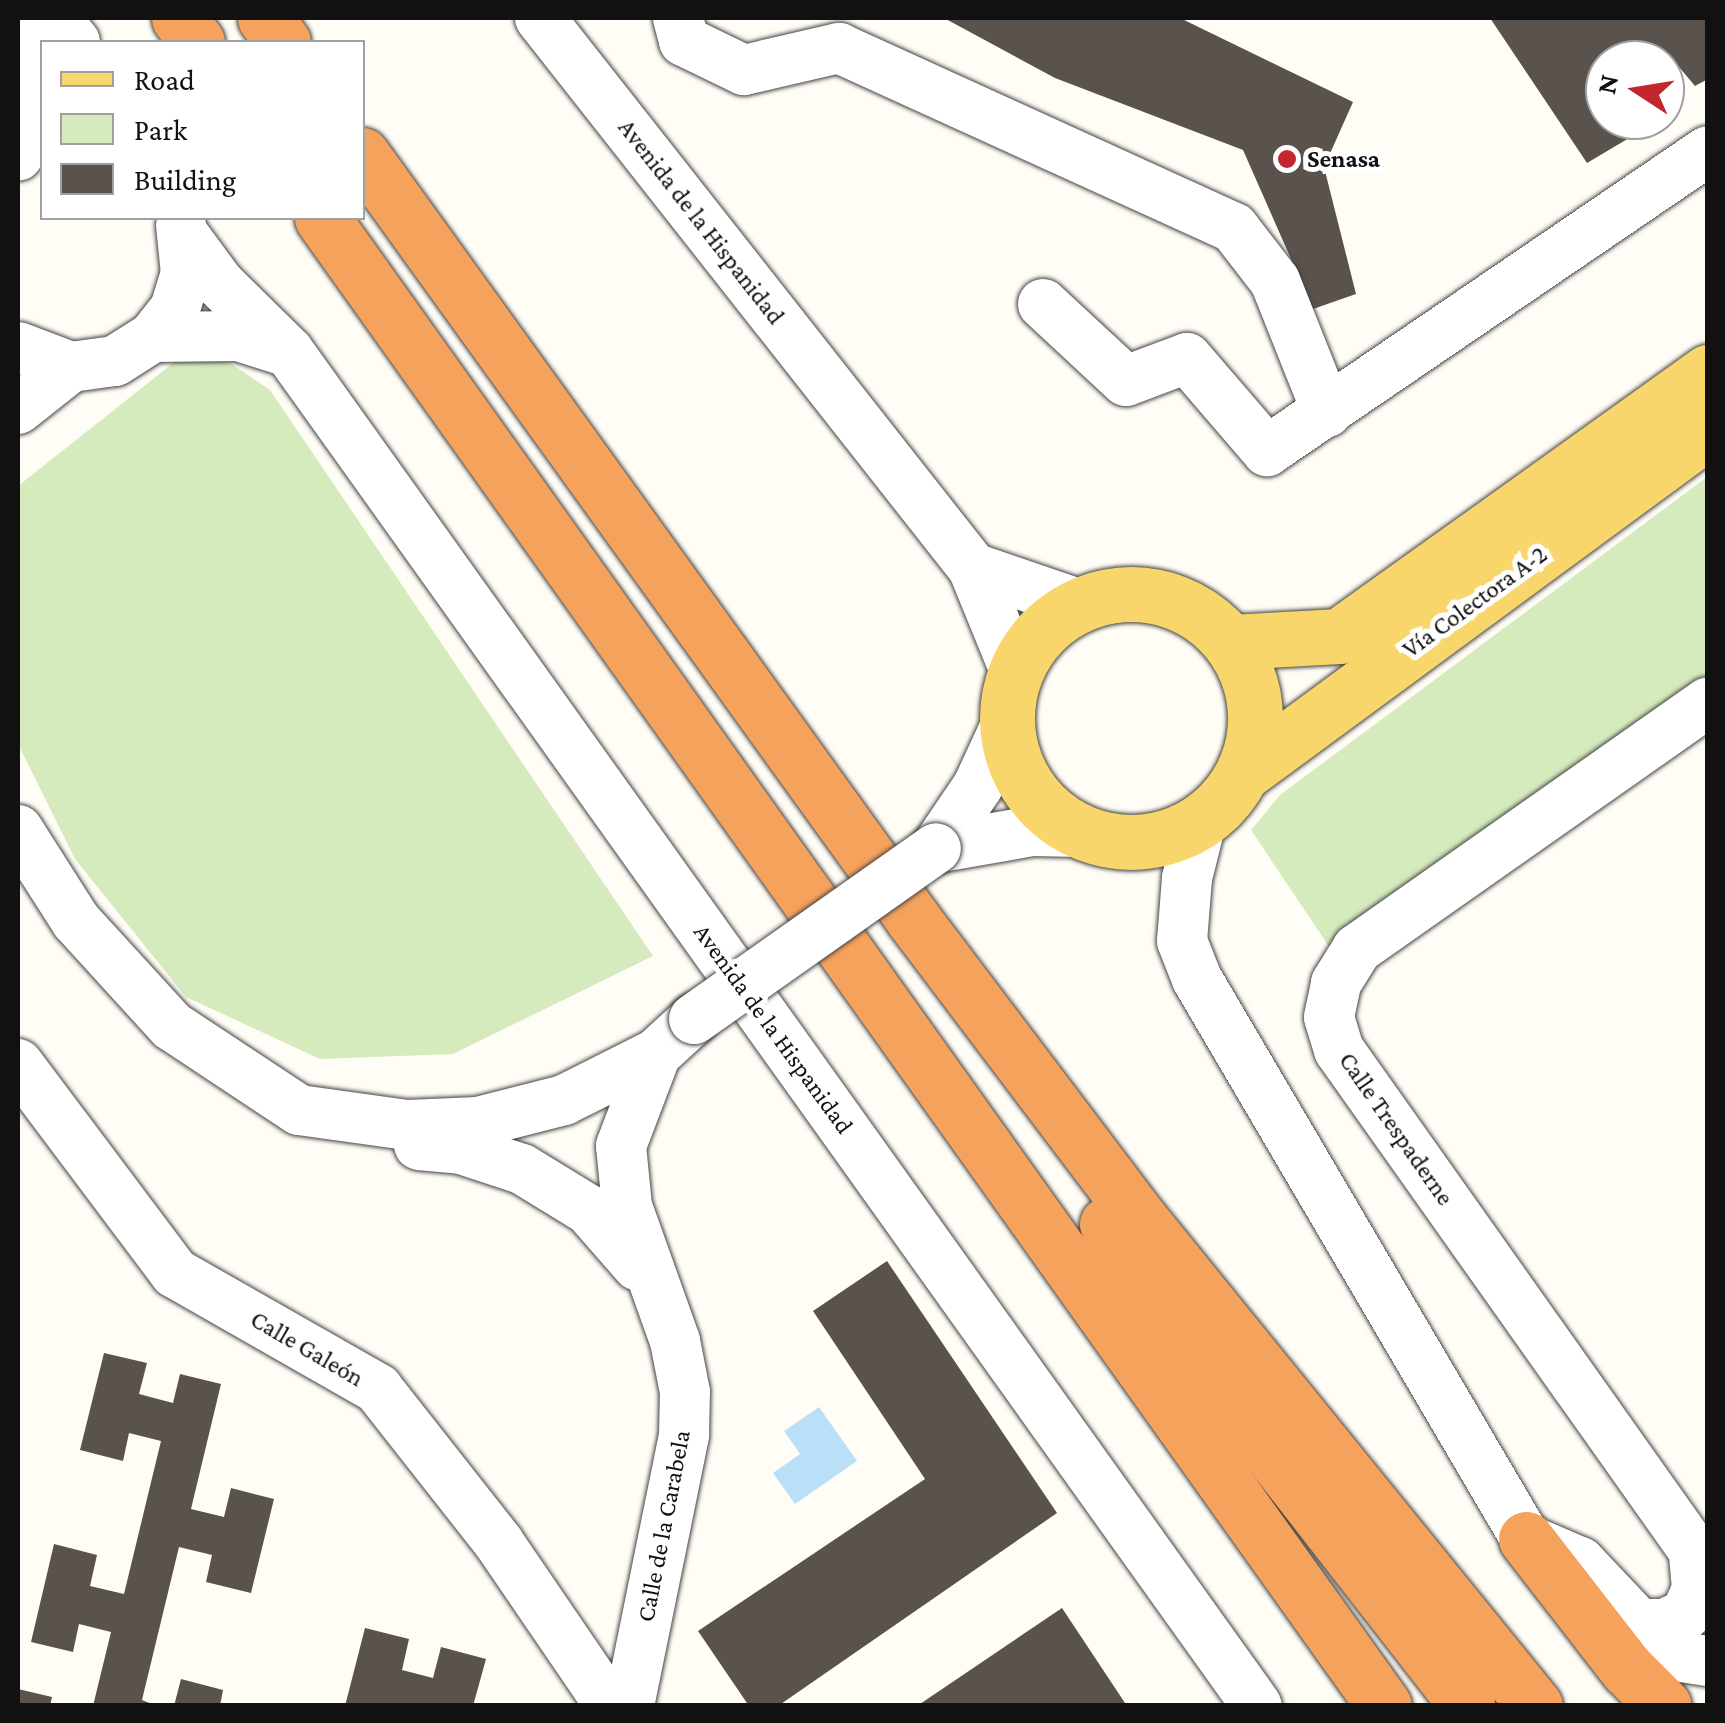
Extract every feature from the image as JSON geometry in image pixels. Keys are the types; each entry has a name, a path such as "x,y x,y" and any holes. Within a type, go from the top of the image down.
{"highway":[{"path":"179,18 196,40"},
{"path":"265,18 281,40"},
{"path":"365,158 913,919 1140,1218 1494,1648 1536,1706"},
{"path":"323,220 1384,1706"},
{"path":"913,919 1167,1320 1468,1706"},
{"path":"1526,1539 1627,1669 1664,1706"},
{"path":"1494,1648 1548,1680 1572,1706"}],"main road":[{"name":"Vía Colectora A-2","path":"1231,642 1340,636 1708,372"},
{"name":"Vía Colectora A-2","path":"1243,774 1708,431"},
{"path":"1145,593 1207,618 1231,642 1256,706 1243,774 1201,822 1142,843 1080,832 1042,807 1025,782 1006,724 1015,671 1030,644 1078,604 1145,593"}],"street":[{"path":"55,18 74,40"},
{"name":"Avenida de la Hispanidad","path":"540,18 973,568 1015,671"},
{"path":"678,18 684,40 744,70 839,48 1234,228 1275,281 1327,412"},
{"path":"18,36 30,106 18,156"},
{"path":"1043,304 1126,381 1187,358 1267,451 1708,151"},
{"path":"18,170 40,157"},
{"path":"18,347 71,367 116,361 154,337 175,309 186,274 182,228"},
{"name":"Avenida de la Hispanidad","path":"182,228 219,283 290,352 1257,1706"},
{"path":"154,337 238,336 290,352"},
{"path":"18,409 71,367"},
{"path":"973,568 1078,604"},
{"name":"Calle Trespaderne","path":"1636,1624 1664,1624 1686,1614 1697,1588 1694,1551 1338,1050 1329,1017 1336,983 1357,949 1708,702"},
{"path":"694,1019 936,848 978,786 1006,724"},
{"path":"1201,822 1187,878 1182,941 1197,979 1526,1539 1580,1562 1668,1655 1708,1661"},
{"name":"Calle de la Carabela","path":"18,830 100,948 172,1026 246,1080 299,1110 404,1144 461,1149 522,1168 589,1210 658,1288"},
{"path":"936,848 1032,831 1080,832"},
{"name":"Calle de la Carabela","path":"246,1080 408,1104 476,1100 556,1081 694,1019"},
{"name":"Calle de la Carabela","path":"299,1110 408,1125 478,1122 564,1100 656,1054 694,1019"},
{"name":"Calle de la Carabela","path":"629,1706 684,1435 685,1392 658,1288 627,1206 621,1146 656,1054"},
{"name":"Calle Galeón","path":"18,1064 175,1274 378,1389 499,1543 610,1706"}],"green space":[{"path":"177,360 227,361 270,390 653,956 453,1054 320,1059 186,997 75,859 18,744 18,486"},
{"path":"1707,477 1707,679 1334,954 1251,830 1280,795"}],"water":[{"path":"819,1407 857,1461 795,1504 773,1473 800,1454 784,1431"}],"building":[{"name":"Senasa","path":"944,18 1180,18 1353,102 1324,167 1356,294 1313,309 1243,150 1055,78"},
{"path":"1490,18 1708,18 1708,79 1695,86 1685,74 1685,40 1585,40 1585,140 1626,140 1587,163"},
{"path":"887,1261 1057,1513 778,1706 749,1706 698,1631 925,1479 813,1311"},
{"path":"104,1353 147,1363 139,1394 173,1403 180,1374 221,1384 191,1509 224,1517 231,1488 274,1499 251,1593 206,1582 212,1555 179,1547 142,1700 157,1706 93,1706 111,1632 79,1624 73,1652 31,1642 54,1544 97,1555 90,1586 124,1594 161,1441 129,1433 123,1461 80,1450"},
{"path":"1062,1608 1127,1706 917,1706"},
{"path":"365,1628 409,1639 402,1670 433,1678 441,1647 486,1659 473,1706 345,1706"},
{"path":"181,1679 223,1690 220,1706 174,1706"},
{"path":"18,1689 52,1697 50,1706 18,1706"}],"place":[{"name":"Senasa","path":"1287,159"}]}
